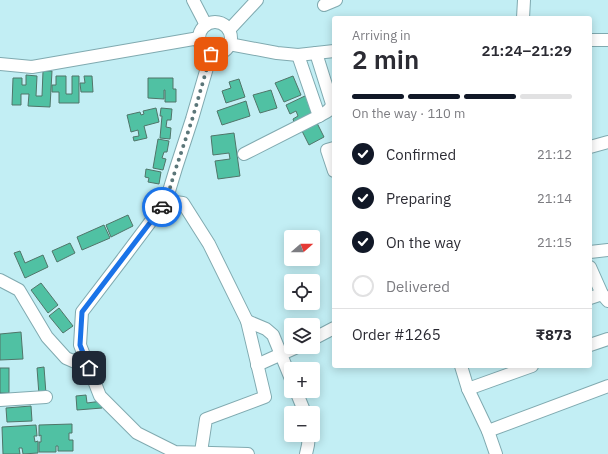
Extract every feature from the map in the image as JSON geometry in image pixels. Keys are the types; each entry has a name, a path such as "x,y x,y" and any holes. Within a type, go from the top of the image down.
{"street":[{"path":"193,0 206,24"},
{"path":"229,30 257,0"},
{"path":"324,5 336,0"},
{"path":"523,16 524,0"},
{"path":"211,22 221,23 229,30 230,44 222,52 211,54 202,48 199,38 202,28 206,24 211,22"},
{"path":"0,64 32,67 199,38"},
{"path":"592,40 608,40"},
{"path":"230,44 277,53 298,55 332,51"},
{"path":"244,154 319,116 332,107 316,53"},
{"path":"211,54 166,201 82,312 80,345 100,396 137,433 174,452 248,454"},
{"path":"298,55 319,116"},
{"path":"592,146 608,142"},
{"path":"332,149 327,150 332,165"},
{"path":"166,201 183,203 209,244 247,321 265,397 206,419 201,452"},
{"path":"592,252 608,250"},
{"path":"592,271 605,297 592,298"},
{"path":"0,280 19,290 47,337 66,358 89,368"},
{"path":"247,321 266,329 273,335 284,362"},
{"path":"320,335 332,329"},
{"path":"592,344 608,339"},
{"path":"257,365 284,353"},
{"path":"462,368 468,389 488,431 496,454"},
{"path":"468,389 526,368"},
{"path":"488,431 608,386"},
{"path":"0,400 46,397"},
{"path":"306,454 308,442"}],"building":[{"path":"43,71 52,71 50,107 28,106 29,94 21,94 21,105 12,105 13,78 22,78 22,85 26,85 26,75 37,76 36,96 42,96"},
{"path":"56,76 66,76 66,94 72,94 72,76 79,76 79,103 59,103 59,92 52,92 52,85 56,85"},
{"path":"84,76 92,76 93,92 81,92 80,83 85,83"},
{"path":"293,76 301,95 284,102 275,83"},
{"path":"148,78 173,78 173,89 176,89 176,102 165,102 165,90 164,99 148,98"},
{"path":"239,79 245,97 226,103 222,91 231,88 229,82"},
{"path":"271,90 277,108 260,113 253,95"},
{"path":"307,95 315,112 294,122 293,119 298,116 296,111 290,114 286,105"},
{"path":"246,101 250,116 222,125 217,111"},
{"path":"156,108 159,122 144,126 147,138 134,141 133,137 139,136 138,130 131,132 127,115 140,112 141,115 144,114 143,111"},
{"path":"161,108 172,109 171,120 167,120 166,127 171,128 170,139 160,138 162,116 160,116"},
{"path":"316,121 324,137 309,145 301,129"},
{"path":"234,133 240,176 218,179 215,161 230,159 229,153 213,155 211,136"},
{"path":"158,139 169,141 167,152 164,152 162,158 166,159 163,170 153,168"},
{"path":"146,169 161,172 159,184 148,182 149,178 145,177"},
{"path":"128,215 133,226 111,237 106,225"},
{"path":"104,225 110,238 82,250 77,237"},
{"path":"70,243 75,253 57,262 52,251"},
{"path":"20,251 25,263 43,255 48,267 25,278 14,253"},
{"path":"41,283 58,305 48,313 31,290"},
{"path":"59,308 73,326 63,333 49,316"},
{"path":"21,332 23,359 0,360 0,334"},
{"path":"44,367 46,394 39,395 37,368"},
{"path":"0,368 9,368 9,393 0,393"},
{"path":"86,395 87,403 102,401 102,408 77,410 76,396"},
{"path":"31,406 32,421 7,422 6,408"},
{"path":"72,424 72,433 69,433 69,440 73,440 73,451 58,451 58,446 56,446 56,452 39,452 41,435 39,436 39,425"},
{"path":"36,425 37,436 34,436 35,442 38,441 38,453 23,454 22,448 19,448 20,454 3,454 2,427"}],"way so far":[{"path":"162,207 166,201 192,120 211,54"}],"route":[{"path":"89,368 80,345 82,312 162,207"}]}
